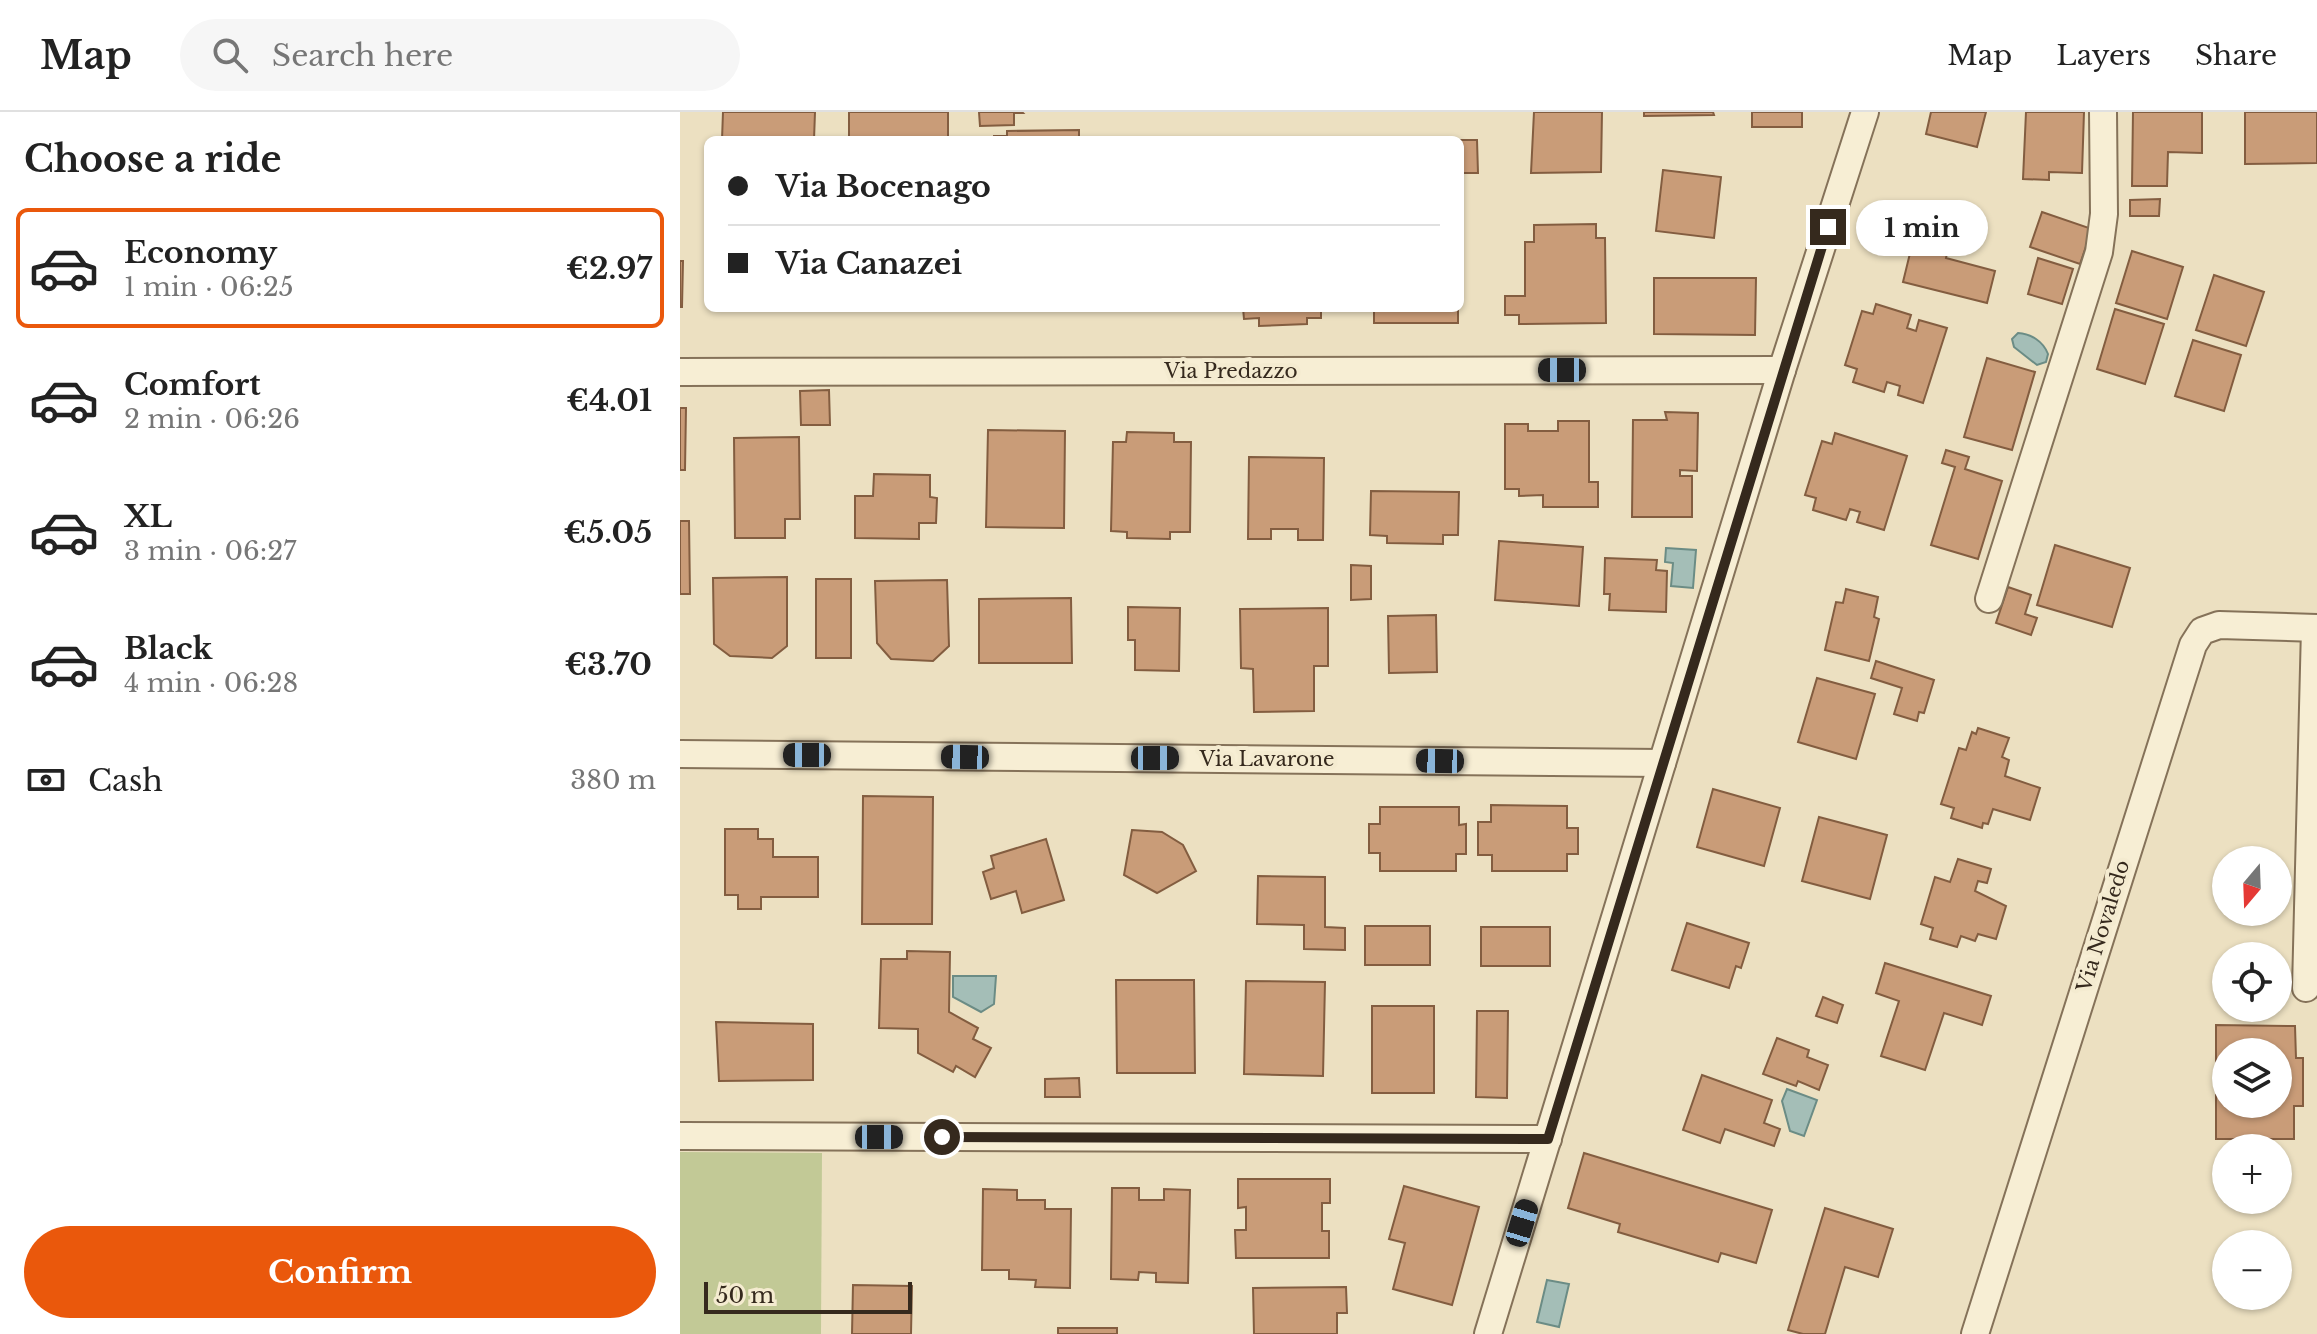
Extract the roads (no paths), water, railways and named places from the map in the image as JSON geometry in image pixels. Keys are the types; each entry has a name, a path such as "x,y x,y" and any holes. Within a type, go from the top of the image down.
{"street":[{"path":"1488,1334 1782,370 1865,112"},
{"path":"1989,599 2099,252 2104,214 2103,112"},
{"name":"Via Predazzo","path":"680,372 1782,370"},
{"name":"Via Novaledo","path":"1975,1334 2190,651 2202,631 2219,625 2316,628"},
{"path":"2306,988 2316,628"},
{"name":"Via Lavarone","path":"680,754 1662,763"},
{"path":"680,1136 1548,1139"}],"water":[{"path":"2018,333 2040,342 2048,354 2046,362 2037,365 2014,347 2012,339"},
{"path":"1666,548 1696,550 1693,588 1671,586 1673,563 1665,562"},
{"path":"953,976 996,976 994,1004 981,1012 953,997"},
{"path":"1787,1089 1817,1100 1804,1136 1790,1131 1782,1101"},
{"path":"1547,1280 1569,1284 1559,1327 1537,1322"}]}
